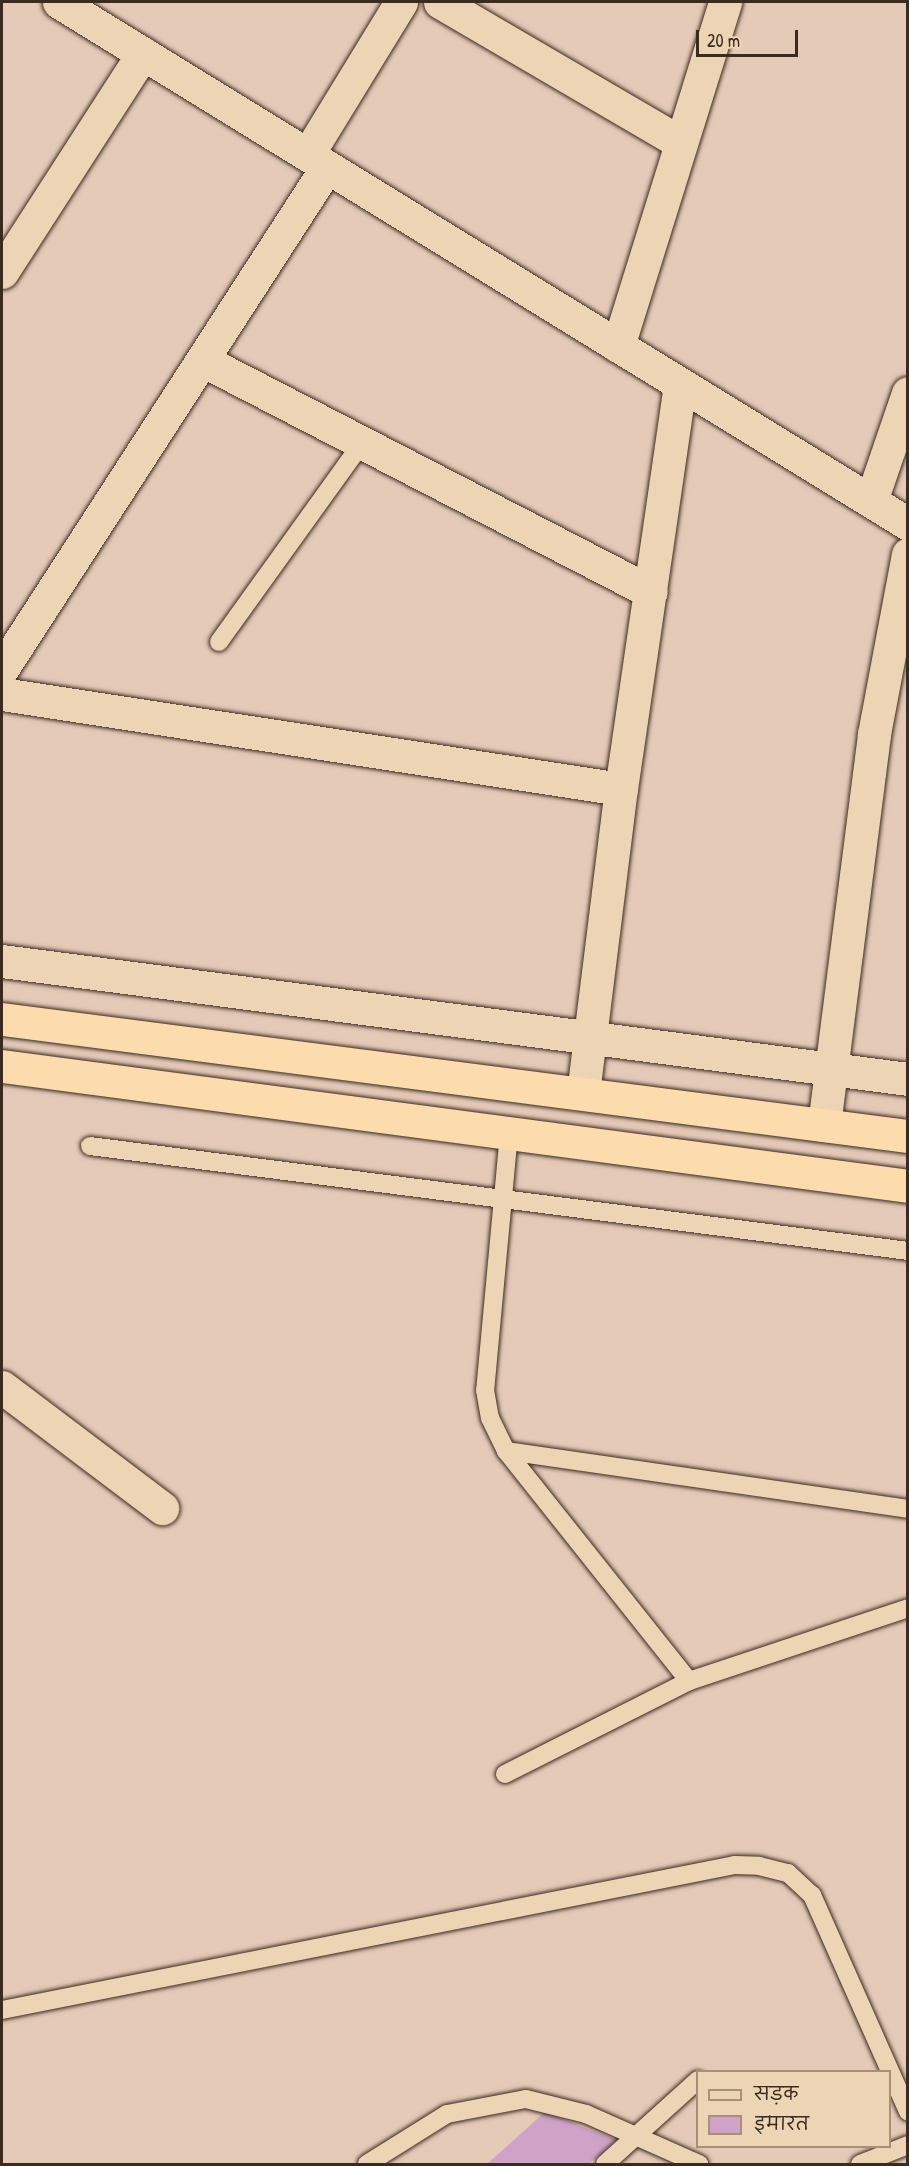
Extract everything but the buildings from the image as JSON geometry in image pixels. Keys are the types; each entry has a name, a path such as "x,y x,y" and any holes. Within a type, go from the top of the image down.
{"highway":[{"path":"2,1019 908,1136"},
{"path":"2,1065 908,1186"}],"street":[{"path":"59,2 908,524"},
{"path":"2,669 202,360 318,161 401,2"},
{"path":"440,2 681,143"},
{"path":"618,346 724,2"},
{"path":"2,272 143,53"},
{"path":"202,360 651,592"},
{"path":"583,1093 621,789 680,384"},
{"path":"871,501 908,393"},
{"path":"824,1125 874,734 908,554"},
{"path":"2,694 621,789"},
{"path":"2,961 908,1079"},
{"path":"2,1387 162,1508"}],"lane":[{"path":"219,642 362,442"},
{"path":"509,1133 485,1390 490,1418 506,1451 689,1681"},
{"path":"90,1146 502,1197 908,1251"},
{"path":"506,1451 908,1509"},
{"path":"505,1774 689,1681 908,1608"},
{"path":"2,2010 735,1865 759,1866 788,1873 812,1894 890,2070"},
{"path":"891,2073 908,2112"},
{"path":"605,2164 696,2082"},
{"path":"369,2164 447,2114 526,2099 586,2114 699,2164"},
{"path":"860,2164 908,2145"}]}
